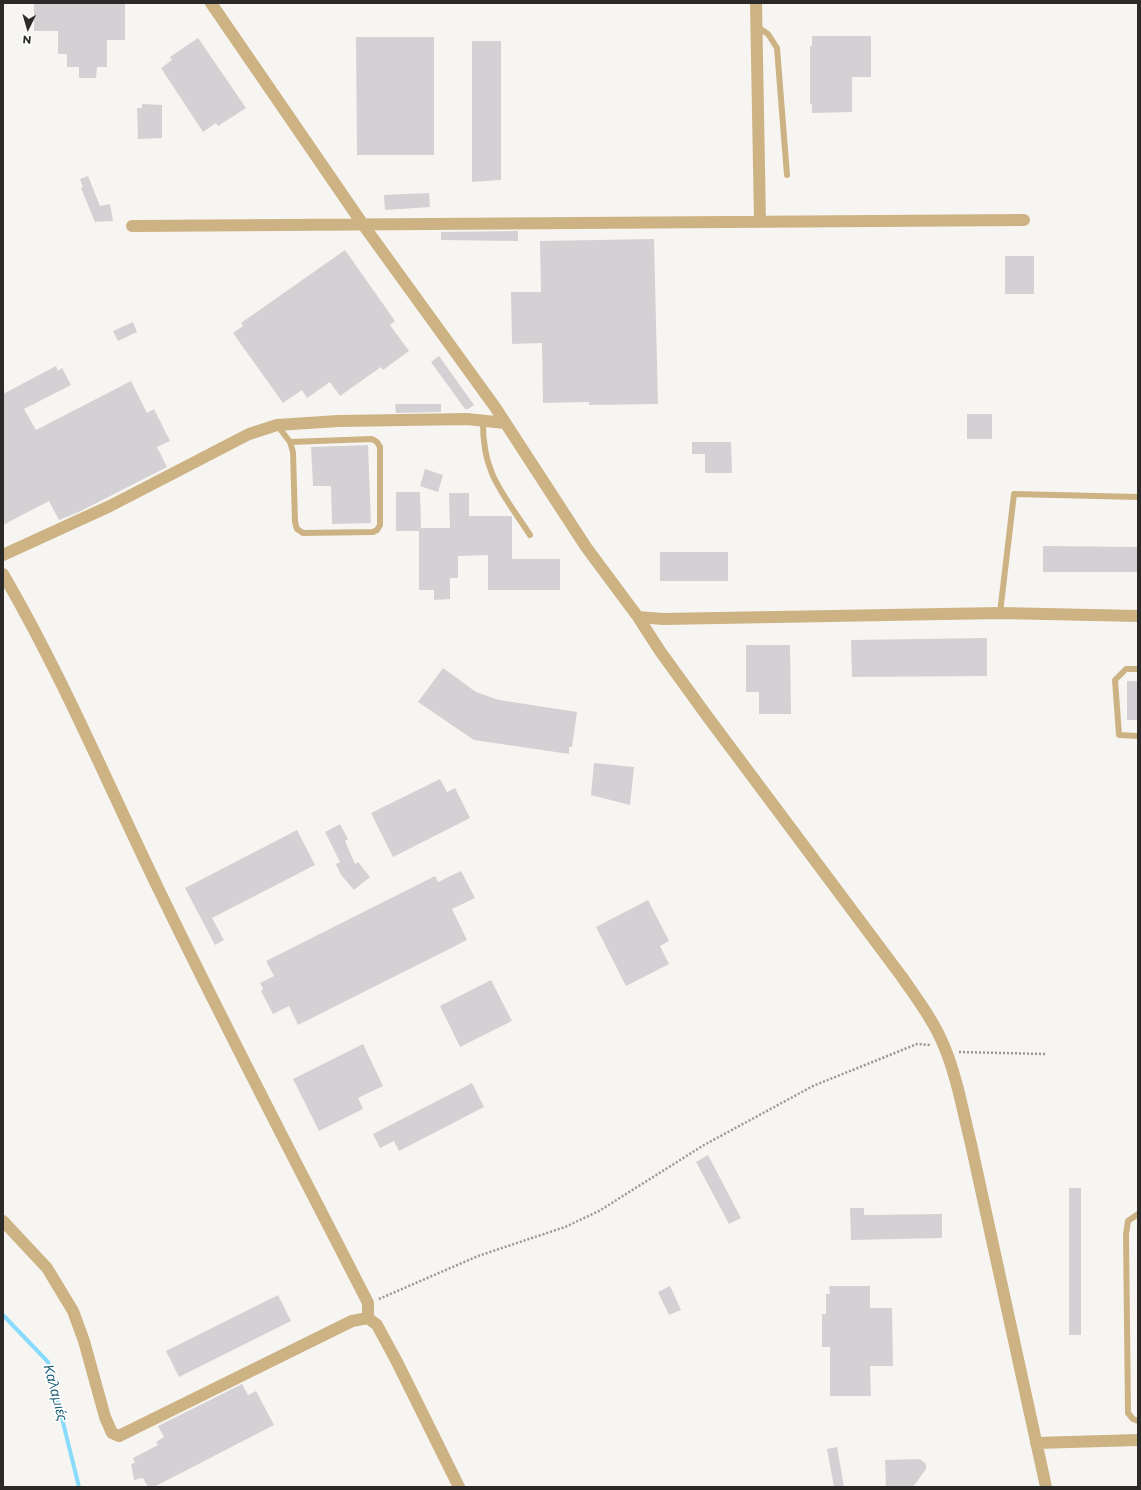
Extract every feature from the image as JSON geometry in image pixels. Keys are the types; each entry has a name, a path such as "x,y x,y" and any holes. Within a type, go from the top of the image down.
{"street":[{"path":"211,3 364,226 505,423 586,547 638,617 707,716 902,977 928,1016 944,1046 971,1144 1046,1487"},
{"path":"756,3 760,221"},
{"path":"132,226 364,226 760,221 1024,220"},
{"path":"3,555 110,506 249,434 277,425 338,421 483,420 505,423"},
{"path":"3,574 20,604 97,759 159,890 263,1101 368,1303 368,1318"},
{"path":"638,617 663,619 1000,613 1138,616"},
{"path":"3,1221 47,1268 73,1311 84,1341 105,1417 112,1433 119,1436 352,1321 368,1318 377,1325 397,1362 459,1487"},
{"path":"1036,1443 1138,1440"}],"lane":[{"path":"756,26 768,34 777,48 787,175"},
{"path":"483,420 482,442 492,476 530,535"},
{"path":"277,425 290,442 294,468 297,529 303,533 373,532 378,530 380,525 380,447 377,442 372,439 290,442"},
{"path":"1000,613 1014,494 1138,497"},
{"path":"1138,669 1126,669 1115,680 1120,735 1138,736"},
{"path":"1138,1214 1128,1220 1126,1234 1128,1413 1133,1419 1138,1421"}],"path":[{"path":"368,1303 478,1256 565,1227 599,1211 704,1144 813,1086 917,1044 944,1046 953,1052 1045,1054"}],"building":[{"path":"34,3 125,3 125,40 107,40 107,67 97,67 96,78 79,78 79,67 67,67 67,54 58,54 58,31 34,31"},
{"path":"812,36 871,36 871,77 852,77 852,112 812,113 812,104 810,104 810,46 812,46"},
{"path":"356,37 434,37 434,155 357,155"},
{"path":"198,38 246,108 218,126 216,123 203,132 161,68 172,60 170,57"},
{"path":"472,41 501,41 501,180 472,182"},
{"path":"142,104 162,105 162,138 138,139 137,108 142,108"},
{"path":"88,176 100,206 110,204 113,221 95,222 81,188 83,187 80,179"},
{"path":"429,193 430,207 385,210 384,195"},
{"path":"518,231 518,241 441,240 441,232"},
{"path":"654,239 658,404 589,405 589,402 543,403 542,343 512,344 511,292 541,292 540,241"},
{"path":"345,250 395,321 390,325 409,351 383,370 381,367 340,396 330,382 307,398 302,390 283,403 233,333 243,326 241,323"},
{"path":"1005,256 1034,256 1034,294 1005,294"},
{"path":"133,322 137,332 118,341 113,331"},
{"path":"439,356 474,405 468,409 465,409 431,362"},
{"path":"56,366 58,371 62,368 71,385 24,409 36,430 131,381 147,413 154,409 170,441 157,447 167,467 79,512 59,520 49,501 3,525 3,394"},
{"path":"395,404 441,404 441,412 396,413"},
{"path":"967,414 992,414 992,439 967,439"},
{"path":"692,442 731,442 732,473 705,473 705,454 692,454"},
{"path":"368,445 371,523 332,524 331,486 313,486 311,447"},
{"path":"425,469 443,475 438,492 420,486"},
{"path":"396,492 420,492 421,528 450,528 449,493 469,493 469,516 512,516 512,559 560,559 560,590 488,590 488,555 458,556 458,578 450,578 450,599 434,600 434,590 419,590 419,531 396,531"},
{"path":"1043,546 1138,547 1138,572 1043,572"},
{"path":"660,552 728,552 728,581 660,581"},
{"path":"987,638 987,676 852,677 851,640"},
{"path":"746,645 790,645 791,714 759,714 759,692 746,692"},
{"path":"443,668 476,692 499,700 577,712 572,747 569,747 569,754 474,740 418,702"},
{"path":"1127,681 1138,681 1138,720 1127,720"},
{"path":"594,763 634,767 630,805 591,795"},
{"path":"440,779 447,792 455,788 470,818 393,857 371,813"},
{"path":"340,824 348,839 345,841 355,864 358,862 370,877 354,890 341,875 336,864 340,862 325,832"},
{"path":"297,830 315,865 212,918 224,940 215,945 185,888"},
{"path":"461,871 475,898 452,909 467,940 298,1025 289,1006 273,1014 261,991 263,989 260,983 274,976 266,961 435,876 438,882"},
{"path":"648,900 669,941 660,946 669,964 626,986 596,927"},
{"path":"491,980 512,1021 460,1047 440,1006"},
{"path":"363,1044 383,1086 358,1098 363,1109 319,1131 293,1079"},
{"path":"472,1083 484,1107 399,1151 394,1141 380,1148 373,1134"},
{"path":"708,1155 741,1218 729,1224 696,1162"},
{"path":"1069,1188 1081,1188 1081,1335 1069,1335"},
{"path":"850,1208 864,1208 864,1215 942,1214 942,1238 851,1240"},
{"path":"670,1286 681,1310 669,1315 658,1292"},
{"path":"829,1286 870,1286 870,1308 892,1308 893,1366 870,1366 871,1396 830,1396 830,1347 822,1347 822,1314 826,1314 826,1294 830,1294"},
{"path":"278,1295 291,1321 179,1377 166,1351"},
{"path":"242,1384 248,1395 256,1391 274,1425 154,1487 148,1487 143,1478 134,1480 131,1464 135,1463 133,1458 158,1445 156,1442 164,1437 158,1426"},
{"path":"837,1447 844,1487 834,1487 827,1449"},
{"path":"920,1459 926,1464 926,1469 913,1487 886,1487 885,1460"}],"waterway":[{"name":"Καλαμιές","path":"3,1315 48,1362 79,1487"}]}
